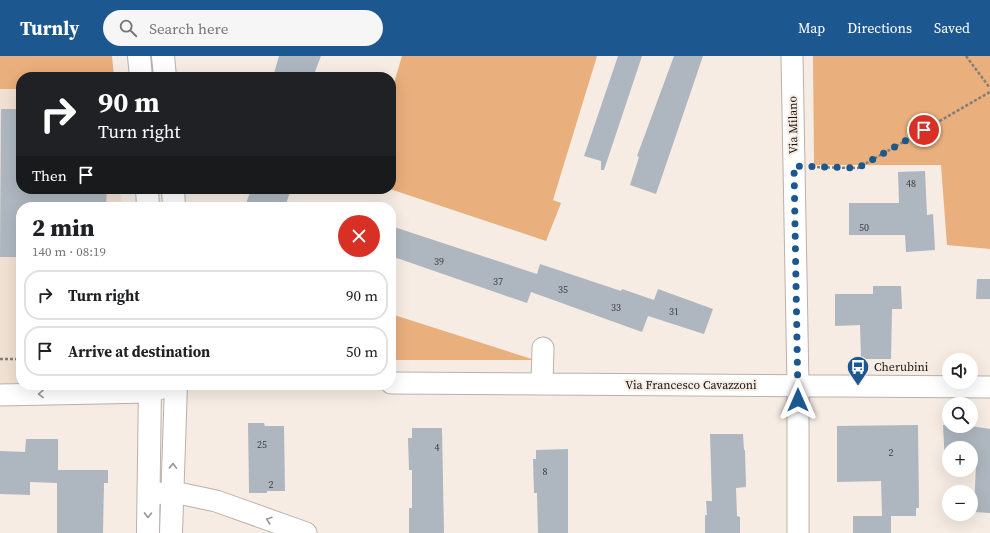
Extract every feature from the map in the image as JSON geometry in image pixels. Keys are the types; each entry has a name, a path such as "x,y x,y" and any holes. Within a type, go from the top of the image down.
{"main road":[{"path":"139,56 141,72"},
{"path":"163,56 165,72"},
{"path":"148,533 150,390"},
{"path":"171,533 176,390"}],"street":[{"name":"Via Milano","path":"792,56 798,385 798,533"},
{"path":"542,383 543,348"},
{"name":"Via Francesco Cavazzoni","path":"396,383 990,387"},
{"path":"0,395 125,390"},
{"path":"149,493 172,493 216,501 306,533"}],"path":[{"path":"966,56 990,88"},
{"path":"794,166 858,168 990,92"},
{"path":"0,359 16,359"}],"shaded area":[{"path":"0,56 112,56 114,72 16,72 16,89 0,89"},
{"path":"402,56 597,56 553,200 561,203 546,241 396,191 396,76"},
{"path":"813,56 990,56 990,249 947,245 941,165 814,165"},
{"path":"0,89 16,89 16,194 121,194 122,202 16,202 16,385 0,385"},
{"path":"396,316 535,360 396,360"}],"building":[{"path":"279,56 321,56 315,72 274,72"},
{"path":"618,56 642,56 604,170 601,170 601,161 584,156"},
{"path":"674,56 703,56 656,194 630,185 639,157 637,156"},
{"path":"1,109 16,109 16,194 107,194 106,202 16,202 16,257 0,257"},
{"path":"925,171 927,215 933,214 935,250 906,252 905,235 849,235 849,203 899,203 898,172"},
{"path":"249,194 289,194 287,202 247,202"},
{"path":"396,228 537,274 540,264 621,291 622,289 654,300 658,289 713,309 704,334 648,316 642,332 531,292 527,303 396,258"},
{"path":"977,279 990,279 990,299 976,299"},
{"path":"873,286 901,286 902,309 892,309 891,359 861,359 860,325 835,326 835,294 873,294"},
{"path":"248,423 264,423 265,426 284,426 285,491 249,493"},
{"path":"918,425 919,508 916,508 916,516 891,516 891,533 853,533 853,516 882,516 881,481 837,482 837,426"},
{"path":"978,427 990,429 990,513 978,512 978,485 975,485 975,477 978,477 978,441 944,441 943,433 978,433"},
{"path":"412,428 442,428 444,533 409,533 409,508 412,508 412,470 409,470 408,438 412,438"},
{"path":"710,434 743,434 746,487 736,488 737,516 740,517 740,533 705,533 705,515 707,515 706,501 712,501"},
{"path":"26,439 58,439 58,470 108,470 108,483 104,483 103,533 57,533 57,483 30,482 30,495 0,494 0,451 25,452"},
{"path":"568,449 568,533 538,533 537,493 534,493 533,459 536,459 536,450"}],"place":[{"name":"Cherubini","path":"858,386"}],"route":[{"path":"798,400 794,166 858,168 924,130"}]}
